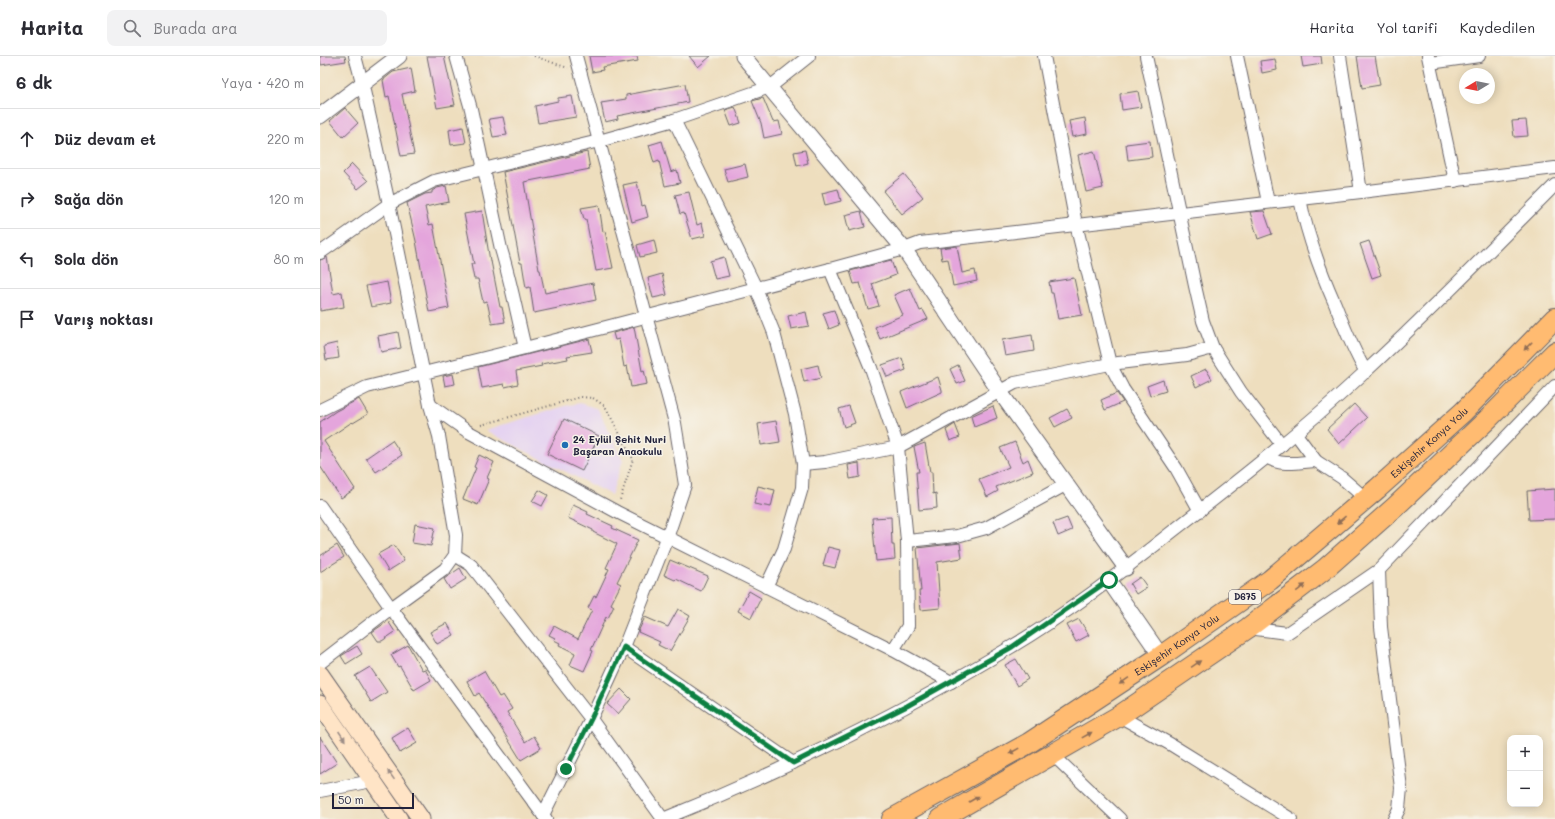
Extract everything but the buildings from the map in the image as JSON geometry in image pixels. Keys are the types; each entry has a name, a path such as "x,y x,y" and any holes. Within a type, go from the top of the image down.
{"highway":[{"name":"Eskişehir Konya Yolu","path":"892,819 1029,743 1161,656 1270,580 1366,499 1463,412 1555,318"},
{"name":"D675","path":"940,819 1119,716 1248,628 1324,569 1395,507 1490,417 1555,352"}],"main road":[{"path":"322,681 421,819"},
{"path":"320,704 399,819"}],"street":[{"path":"320,663 391,608 445,569 455,555 456,535 439,436 430,405 389,204 362,82 354,56"},
{"path":"320,116 362,82 398,56"},
{"path":"456,56 471,109 501,250 508,272 513,300 525,348"},
{"path":"320,506 391,608 545,817 624,647 667,538 685,485 675,423 645,317 576,56"},
{"path":"743,56 904,249 1000,392 1126,568"},
{"path":"320,253 389,204 434,181 599,141 674,120 770,87 809,56"},
{"path":"1044,56 1076,224 1110,364 1123,389 1176,468 1200,511"},
{"path":"1146,56 1202,314 1213,348 1241,392 1282,445"},
{"path":"1237,56 1268,202"},
{"path":"1340,56 1361,192"},
{"path":"1455,181 1429,60 1480,56"},
{"path":"674,120 756,288 774,333 795,414 803,464 802,488 787,541 766,587"},
{"path":"320,408 367,387 424,374 830,269 904,249 920,243 1555,168"},
{"path":"455,555 471,565 591,719 663,819 725,794 793,763 907,706 1012,647 1126,568 1267,458 1366,372 1555,185"},
{"path":"1300,199 1303,218 1320,269 1355,355 1366,372"},
{"path":"830,269 872,368 898,447 907,541 908,626 893,650"},
{"path":"803,464 825,462 898,447 1015,383 1110,364 1187,355 1213,348"},
{"path":"1248,628 1287,633 1379,570 1555,386"},
{"path":"430,405 467,431 617,512 893,650 951,682"},
{"path":"1296,434 1316,461 1342,478 1366,499"},
{"path":"1267,458 1281,463 1316,461"},
{"path":"907,541 957,536 986,528 1067,484"},
{"path":"1379,570 1381,627 1401,788 1399,809 1394,819"},
{"path":"1109,580 1161,656"},
{"path":"624,647 793,763"},
{"path":"1119,716 1170,744 1292,819"},
{"path":"1052,754 1120,819"},
{"path":"320,792 372,781"}],"path":[{"path":"534,56 580,72"},
{"path":"467,431 488,422 581,397 593,398 605,406 633,458 617,512"}],"shaded area":[{"name":"24 Eylül Şehit Nuri Başaran Anaokulu","path":"581,403 598,409 623,460 611,495 485,430 569,405"}],"place":[{"name":"24 Eylül Şehit Nuri Başaran Anaokulu","path":"565,445"}],"route":[{"path":"566,769 624,647 793,763 907,706 1012,647 1093,593 1109,580"}]}
